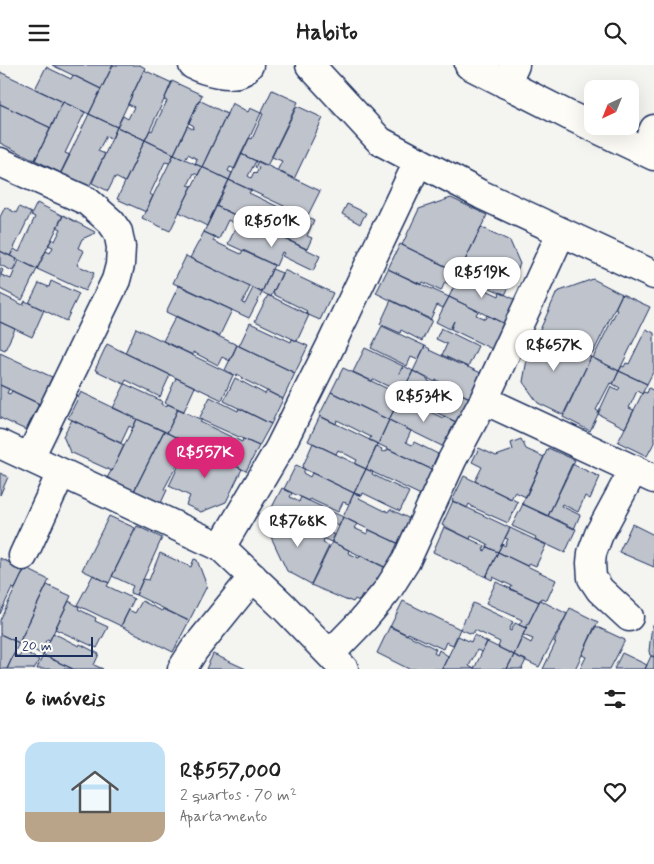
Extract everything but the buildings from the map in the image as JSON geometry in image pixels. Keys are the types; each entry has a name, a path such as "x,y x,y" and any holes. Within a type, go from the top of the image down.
{"street":[{"path":"193,65 218,73 233,74 243,71 249,65"},
{"path":"310,65 380,141 482,195 654,275"},
{"path":"469,65 510,75 568,115 651,145"},
{"path":"0,162 87,201 111,222 118,232 121,247 120,265 116,280 30,457"},
{"path":"221,547 279,449 418,162"},
{"path":"0,444 221,547 337,662 362,621 387,591 406,561 452,460 484,400 561,233"},
{"path":"484,400 644,474 599,534 592,553 591,563 592,578 600,590 630,617"},
{"path":"23,556 61,473"},
{"path":"182,669 194,650 253,577"}]}
